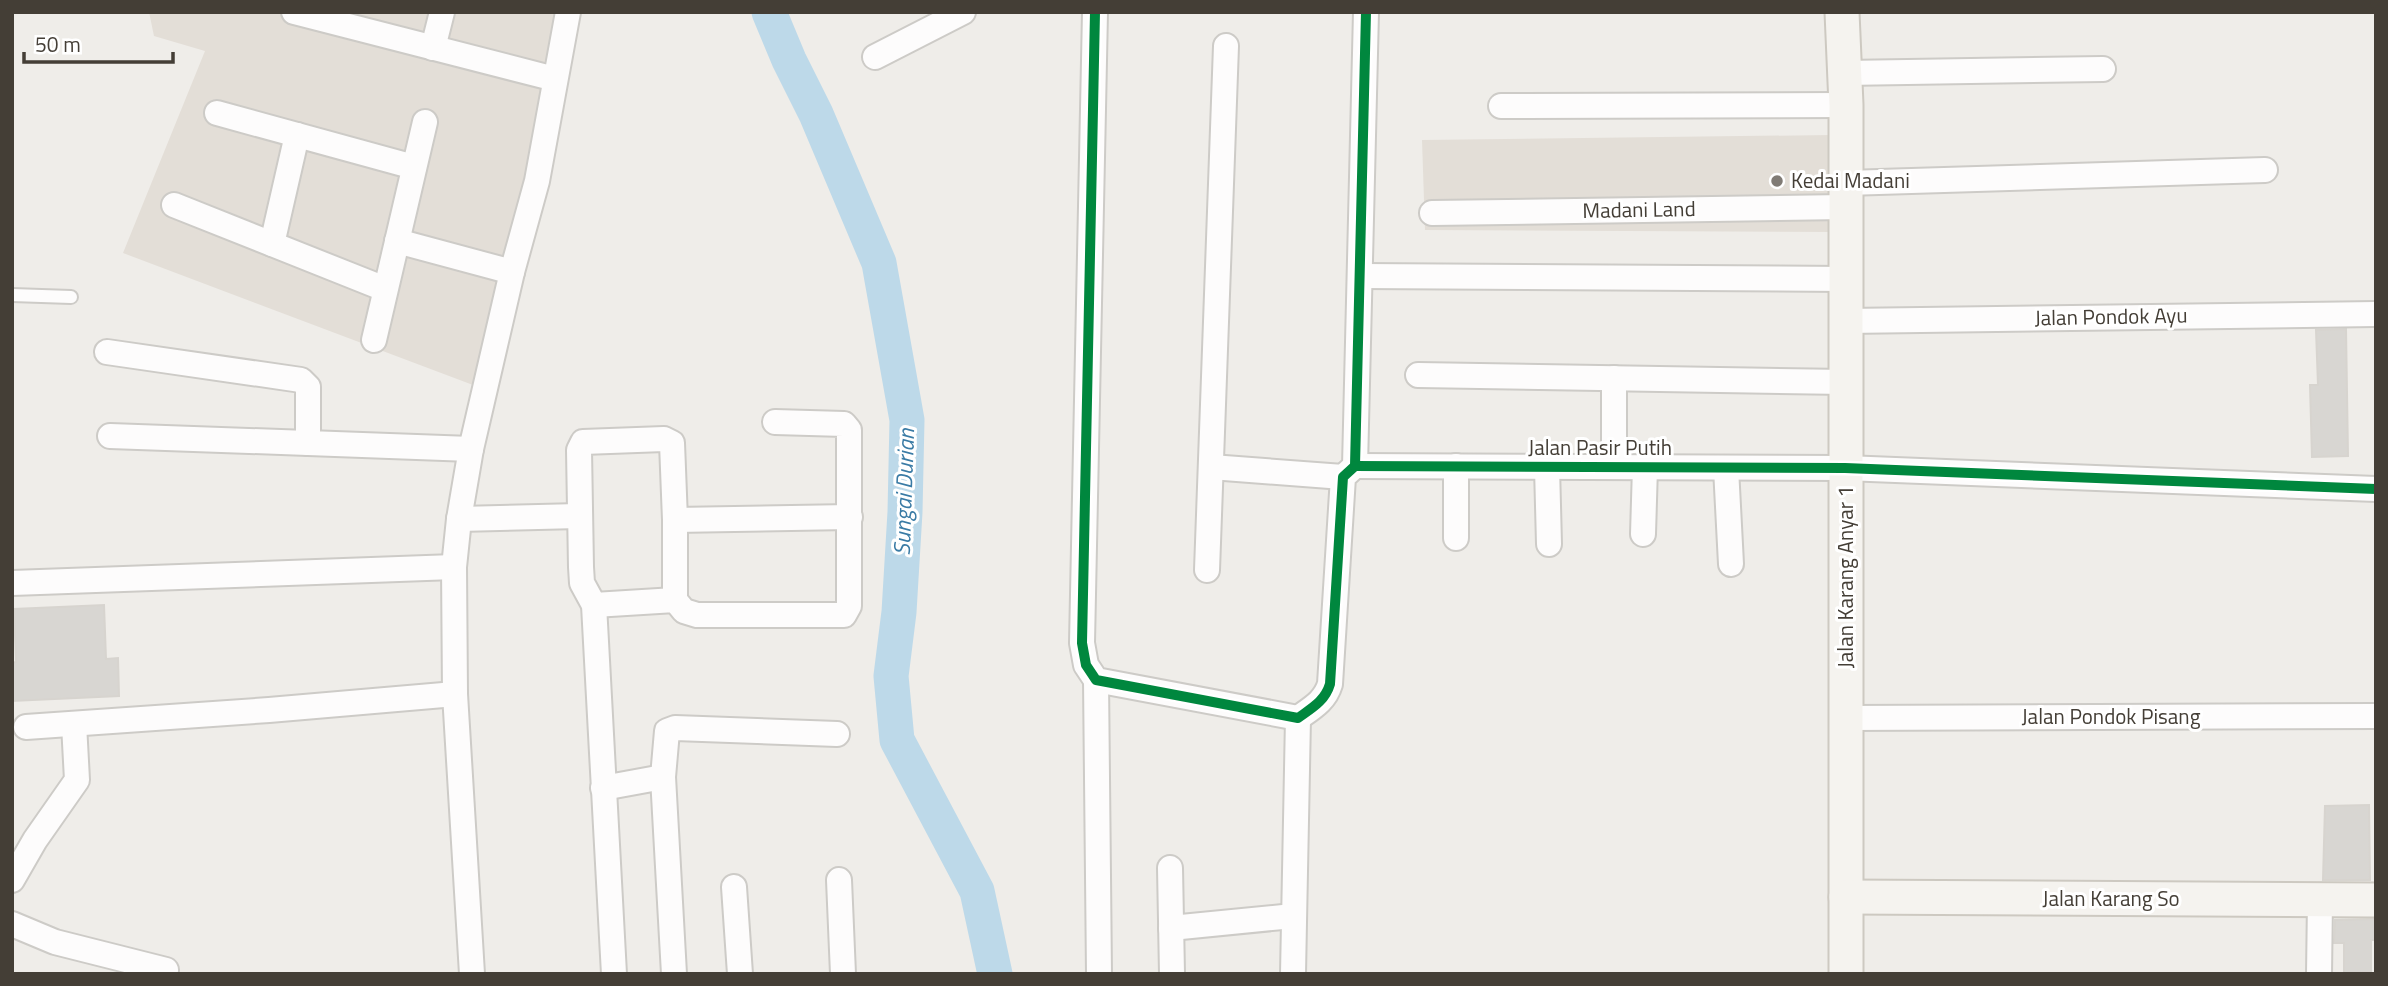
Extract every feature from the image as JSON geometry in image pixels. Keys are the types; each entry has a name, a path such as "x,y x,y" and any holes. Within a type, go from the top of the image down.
{"main road":[{"name":"Jalan Karang Anyar 1","path":"1842,12 1846,195 1846,974"},
{"name":"Jalan Karang So","path":"1846,897 2376,900"}],"street":[{"path":"433,48 442,12"},
{"path":"472,974 455,694 454,567 471,449 512,272 537,181 568,12"},
{"path":"875,57 963,12"},
{"path":"1095,12 1082,643 1086,665 1096,680 1098,974"},
{"path":"1096,680 1298,718 1321,702 1327,694 1349,471 1361,276 1366,12"},
{"path":"310,14 555,79"},
{"path":"1207,570 1226,47"},
{"path":"1501,106 1845,89 2103,69"},
{"path":"217,113 414,167"},
{"path":"373,340 425,122"},
{"path":"272,244 297,135"},
{"name":"Madani Land","path":"1432,213 1846,195 2265,170"},
{"path":"174,205 386,289"},
{"path":"397,241 512,272"},
{"path":"1361,276 1846,279"},
{"name":"Jalan Pondok Ayu","path":"1846,321 2376,314"},
{"path":"107,352 301,380 308,387 308,443"},
{"path":"1418,375 1846,382"},
{"path":"1614,378 1614,467"},
{"path":"614,974 594,605 582,583 579,450 583,442 664,439 672,443 676,600 684,611 697,615 844,615 849,606 850,435 847,426 775,422"},
{"path":"110,436 471,449"},
{"path":"1456,466 1456,538"},
{"name":"Jalan Pasir Putih","path":"1211,467 1349,471 1456,466 1845,468 2376,489"},
{"path":"1547,467 1549,544"},
{"path":"1643,534 1645,467"},
{"path":"1727,468 1731,564"},
{"path":"459,519 579,516"},
{"path":"675,520 850,517"},
{"path":"12,583 454,567"},
{"path":"594,605 676,600"},
{"path":"26,727 455,694"},
{"name":"Jalan Pondok Pisang","path":"1846,718 2376,716"},
{"path":"1293,974 1298,718"},
{"path":"12,880 35,840 77,780 74,724"},
{"path":"674,974 663,777 665,736 670,729 837,734"},
{"path":"603,788 663,777"},
{"path":"1170,868 1172,974"},
{"path":"839,880 843,974"},
{"path":"734,887 740,974"},
{"path":"2319,974 2320,901"},
{"path":"1171,928 1293,916"},
{"path":"12,923 55,942 169,973"}],"lane":[{"path":"12,295 71,298"}],"shaded area":[{"path":"149,12 562,12 537,137 473,385 123,253 205,51 154,36"},
{"path":"1831,135 1832,232 1425,230 1422,140"}],"building":[{"path":"2346,329 2348,456 2312,457 2310,385 2318,385 2316,330"},
{"path":"104,605 106,659 118,658 119,696 12,701 12,663 16,662 14,609"},
{"path":"2369,805 2370,880 2323,880 2325,806"},
{"path":"2375,919 2375,940 2371,940 2371,972 2344,973 2344,943 2334,943 2335,920"}],"waterway":[{"name":"Sungai Durian","path":"769,12 816,114 879,263 907,420 899,612 891,676 897,740 977,891 995,974"}],"cycle path":[{"path":"1095,12 1082,643 1086,665 1096,680 1298,718 1321,700 1330,684 1343,477 1355,466 1366,12"},
{"path":"1355,466 1845,468 2376,489"}],"place":[{"name":"Kedai Madani","path":"1777,181"}]}
